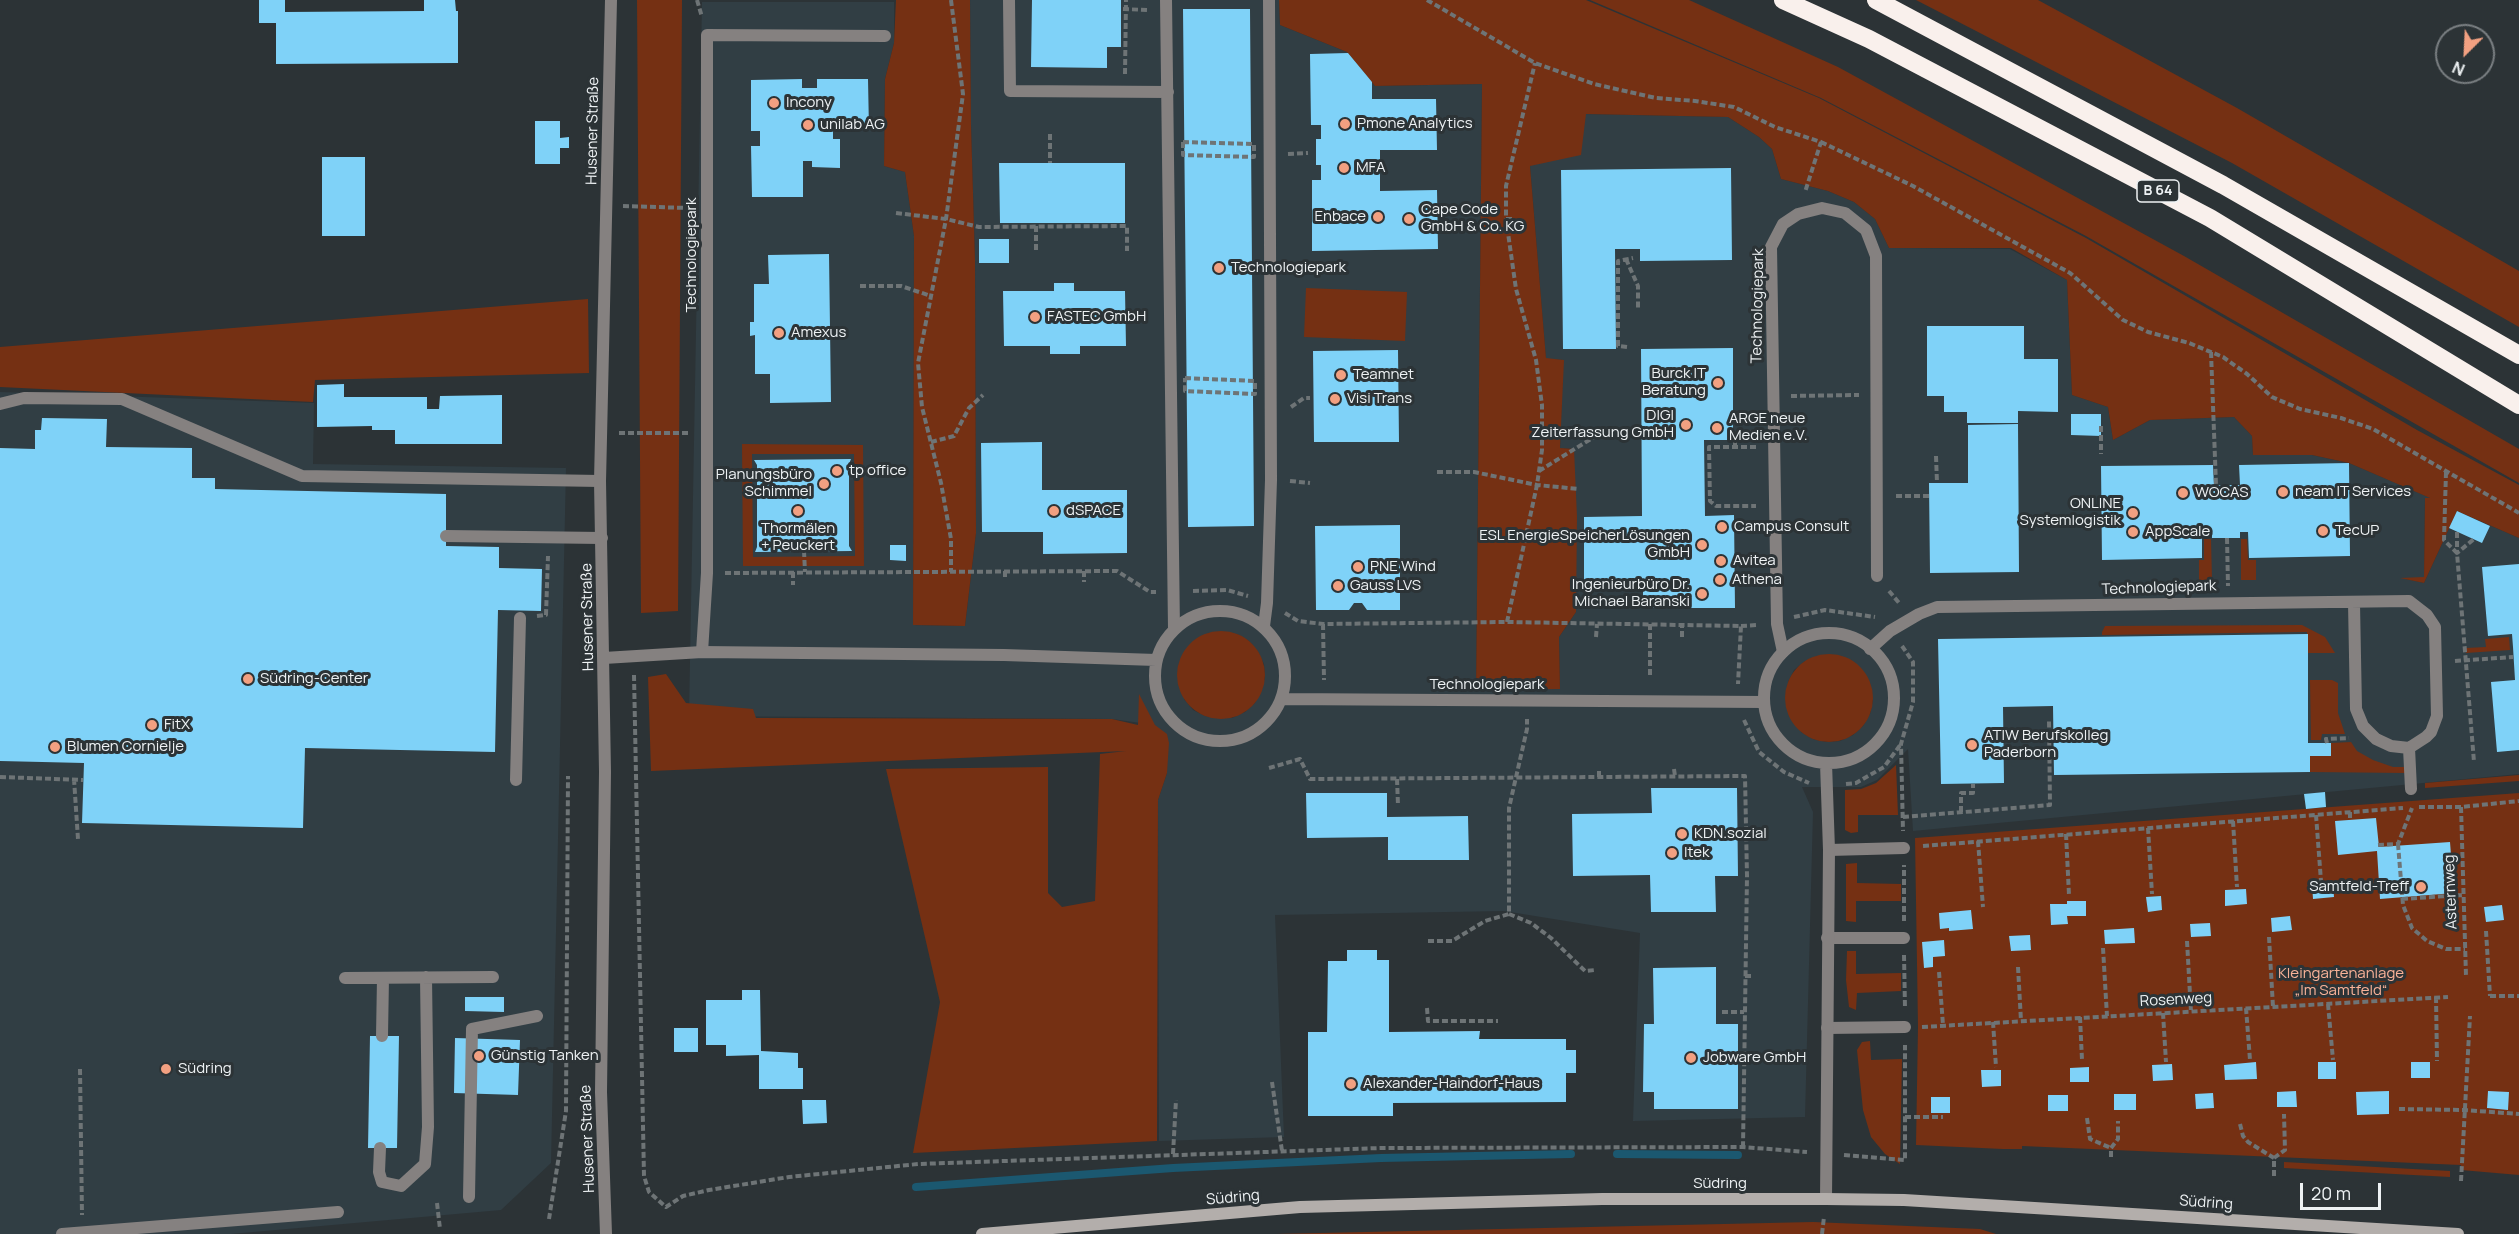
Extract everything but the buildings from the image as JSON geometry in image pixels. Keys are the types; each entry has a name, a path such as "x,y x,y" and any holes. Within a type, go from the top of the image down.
{"highway":[{"name":"B 64","path":"1784,0 1869,39 2210,218 2519,405"},
{"name":"B 64","path":"1876,0 2223,185 2519,356"}],"main road":[{"name":"Südring","path":"982,1234 1300,1207 1602,1199 1904,1200 2458,1234"}],"street":[{"name":"Husener Straße","path":"606,1234 601,1092 605,772 600,481 611,0"},
{"path":"1009,0 1010,91 1168,92"},
{"path":"1166,0 1174,629"},
{"path":"1264,626 1267,603 1271,480 1269,0"},
{"name":"Technologiepark","path":"702,652 707,573 707,35 885,36"},
{"path":"1798,214 1822,208 1845,213 1866,230 1876,256 1877,576"},
{"name":"Technologiepark","path":"1783,652 1777,624 1771,247 1783,224 1798,214"},
{"path":"0,404 24,398 122,399 302,476 600,481"},
{"path":"446,536 602,538"},
{"name":"Technologiepark","path":"1870,649 1890,631 1919,614 1937,607 2409,601 2427,615 2435,627 2437,716 2431,732 2409,748"},
{"path":"2354,603 2356,709 2363,726 2376,739 2391,746 2409,748 2411,789"},
{"path":"1211,610 1227,610 1244,614 1264,626 1281,649 1286,676 1282,699 1267,722 1244,737 1213,741 1200,738 1180,728 1170,718 1158,698 1155,686 1156,660 1161,647 1174,629 1211,610"},
{"path":"516,780 520,618"},
{"path":"1830,634 1846,636 1870,649 1886,667 1892,683 1894,700 1891,717 1884,733 1873,746 1859,756 1843,762 1826,763 1810,760 1794,753 1781,743 1772,729 1764,702 1766,681 1773,665 1783,652 1805,639 1830,634"},
{"path":"604,658 634,658 702,652 1026,655 1156,660"},
{"name":"Technologiepark","path":"1282,699 1764,702"},
{"path":"1826,763 1829,850 1826,1199"},
{"path":"1829,850 1904,848"},
{"path":"1827,938 1904,938"},
{"path":"380,1148 379,1172 382,1182 401,1186 425,1164 429,1127 426,977"},
{"path":"345,978 493,977"},
{"path":"382,1036 383,978"},
{"path":"468,1197 472,1029 537,1016"},
{"path":"1827,1029 1905,1027"},
{"path":"62,1234 338,1212"}],"path":[{"path":"951,0 963,94 946,219 918,363 922,407 932,442 951,538 951,572"},
{"path":"1125,92 1126,0"},
{"path":"1427,0 1534,63 1594,84 1656,98 1734,107 1775,127 1821,142 1913,186 2070,273 2123,320 2148,332 2189,343 2223,357 2247,374 2272,397 2300,409 2341,418 2373,429 2519,513"},
{"path":"1507,622 1537,485 1542,450 1542,405 1536,360 1516,289 1506,219 1506,186 1534,63"},
{"path":"1050,134 1050,163"},
{"path":"1186,142 1251,143"},
{"path":"1798,214 1821,142"},
{"path":"1186,155 1251,157"},
{"path":"606,206 707,208"},
{"path":"897,213 979,226 1126,226 1127,251"},
{"path":"1506,219 1512,219"},
{"path":"1036,226 1036,250"},
{"path":"1627,347 1618,346 1618,261 1633,258"},
{"path":"1626,259 1638,286 1638,310"},
{"path":"860,286 901,286 931,296"},
{"path":"2211,352 2216,485"},
{"path":"1189,378 1252,381"},
{"path":"1189,391 1252,394"},
{"path":"932,442 954,436 969,408 983,394"},
{"path":"1772,397 1876,395"},
{"path":"1295,397 1304,398"},
{"path":"2101,426 2102,454"},
{"path":"1735,447 1735,432 1752,432"},
{"path":"601,433 707,433"},
{"path":"1539,471 1594,437"},
{"path":"1773,447 1709,447 1710,501 1716,506 1774,506"},
{"path":"1936,456 1936,483"},
{"path":"1437,472 1474,472 1537,485 1579,489"},
{"path":"2446,472 2444,540 2457,553"},
{"path":"1303,482 1310,483"},
{"path":"1877,496 1929,496"},
{"path":"2457,532 2474,762"},
{"path":"546,615 549,538"},
{"path":"2227,538 2228,602"},
{"path":"2457,553 2474,539"},
{"path":"804,551 805,572"},
{"path":"1005,571 1005,578"},
{"path":"1084,571 1084,582"},
{"path":"707,573 1117,571 1150,592 1227,590 1267,603 1298,621 1323,624 1507,622 1741,626 1777,624 1825,610 1880,618 1913,662 1913,702 1906,733 1884,767 1856,783 1828,785 1804,782 1784,772 1759,752 1737,702 1741,626"},
{"path":"793,572 793,585"},
{"path":"1888,590 1899,602"},
{"path":"1323,624 1325,700"},
{"path":"1596,637 1597,624"},
{"path":"1650,624 1650,678"},
{"path":"1682,624 1682,637"},
{"path":"2436,663 2513,657"},
{"path":"634,658 644,1176 649,1192 666,1207 683,1196 710,1190 789,1177 903,1165 1282,1151 1602,1146 1764,1148"},
{"path":"1509,914 1509,807 1527,729 1527,700"},
{"path":"1903,817 2050,805 2049,720"},
{"path":"2326,743 2326,739 2348,738"},
{"path":"1900,744 1904,848 1905,1160"},
{"path":"1269,768 1300,759 1310,780 1745,776 1747,876 1743,1147"},
{"path":"1599,769 1599,777"},
{"path":"1674,769 1675,776"},
{"path":"549,1219 566,1111 568,776"},
{"path":"0,777 82,780"},
{"path":"74,779 78,839"},
{"path":"1397,779 1398,805"},
{"path":"1961,812 1961,793 1973,793 1973,784"},
{"path":"1904,848 2412,807 2461,807 2519,801"},
{"path":"2412,807 2398,844 2403,905 2412,928 2427,941 2446,949 2465,950"},
{"name":"Asternweg","path":"2461,807 2466,976"},
{"path":"2350,812 2350,820"},
{"path":"2316,815 2321,881"},
{"path":"2233,821 2237,887"},
{"path":"2148,828 2152,894"},
{"path":"2066,834 2069,895"},
{"path":"1978,841 1983,908"},
{"path":"2378,845 2398,844"},
{"path":"2402,899 2462,895"},
{"path":"1428,941 1452,941 1485,921 1509,914 1531,923 1551,938 1585,971 1595,970"},
{"path":"2486,931 2489,996 2519,996"},
{"path":"2269,937 2273,1007"},
{"path":"2187,941 2191,1012"},
{"path":"2103,948 2107,1016"},
{"path":"2018,967 2021,1021"},
{"path":"1940,972 1943,1025"},
{"path":"1745,976 1754,976"},
{"name":"Rosenweg","path":"1905,1027 2448,997"},
{"path":"2436,998 2437,1061"},
{"path":"2328,1004 2333,1060"},
{"path":"1427,1008 1428,1021 1498,1021"},
{"path":"2246,1008 2250,1060"},
{"path":"1722,1012 1744,1012"},
{"path":"2163,1013 2166,1062"},
{"path":"2461,1181 2470,1016"},
{"path":"2080,1017 2082,1060"},
{"path":"1993,1022 1996,1066"},
{"path":"1744,1044 1751,1044"},
{"path":"80,1069 82,1232"},
{"path":"1272,1082 1282,1151"},
{"path":"1173,1154 1176,1100"},
{"path":"2399,1110 2464,1110 2519,1114"},
{"path":"2274,1158 2285,1150 2284,1114"},
{"path":"1905,1117 1943,1117"},
{"path":"2087,1118 2090,1139 2111,1148"},
{"path":"2111,1157 2111,1148 2118,1138 2118,1121"},
{"path":"2240,1124 2243,1136 2248,1142 2274,1158"},
{"path":"2274,1158 2274,1176"},
{"path":"437,1203 440,1229"}],"shaded area":[{"name":"Technologiepark","path":"970,0 1279,0 1280,25 1347,52 1375,86 1482,84 1476,690 1560,688 1559,637 1576,612 1573,449 1560,448 1563,360 1546,359 1530,166 1585,114 1728,117 1759,137 1772,149 1781,179 1828,191 1854,202 1875,219 1889,248 2010,249 2067,280 2072,395 2108,407 2113,440 2150,420 2234,417 2252,436 2253,455 2312,455 2349,463 2433,499 2425,499 2424,578 2406,579 2424,583 2457,511 2519,538 2519,774 1913,831 1908,749 1877,780 1861,787 1802,787 1813,812 1805,1117 1633,1121 1640,933 1504,911 1275,915 1284,1137 1159,1141 1158,800 1167,773 1155,725 1112,719 689,716 702,2 894,2 894,43 885,79 884,166 905,172 914,236 913,625 965,626 976,533 975,260","holes":["1237,634 1249,641 1258,652 1264,664 1265,678 1255,703 1245,712 1232,718 1205,716 1193,710 1184,699","1805,661 1873,700 1870,714 1863,726 1853,735 1840,741 1826,742 1813,739 1801,732 1788,682 1794,670"]},
{"path":"0,392 314,403 313,464 566,468 551,1163 501,1210 231,1234 0,1234"}],"green space":[{"path":"637,0 682,0 678,611 641,613"},
{"path":"896,0 970,0 975,260 976,533 965,626 913,625 914,236 905,172 884,166 885,79 894,43"},
{"path":"1279,0 1586,0 1819,98 2086,238 2417,430 2519,485 2519,538 2457,511 2424,583 2400,578 2424,577 2425,498 2430,498 2349,463 2312,455 2253,455 2252,436 2234,417 2150,420 2113,440 2108,407 2072,395 2067,280 2011,248 1889,248 1875,219 1854,202 1828,191 1781,179 1772,149 1759,137 1728,117 1586,114 1581,155 1530,166 1546,358 1564,360 1560,448 1574,449 1577,517 1576,612 1559,637 1560,689 1476,690 1482,84 1375,86 1347,52 1280,25"},
{"path":"1590,0 1689,0 1838,67 2184,256 2519,449 2519,483 2086,236 1821,98"},
{"path":"1916,0 2038,0 2237,108 2519,271 2519,327 2232,163"},
{"path":"1306,288 1407,292 1405,341 1304,337"},
{"path":"588,299 589,373 315,380 313,402 0,387 0,347"},
{"path":"742,444 863,445 864,566 743,566","holes":["752,454 854,454 855,556 753,557"]},
{"path":"2204,539 2211,539 2212,580 2199,580 2199,560 2204,560"},
{"path":"2241,539 2247,539 2248,560 2256,560 2256,580 2241,580"},
{"path":"2302,625 2325,637 2335,653 2307,653 2307,632 2102,635 2105,626"},
{"path":"1221,631 1238,634 1252,644 1262,658 1265,675 1262,692 1252,706 1238,716 1221,719 1204,716 1190,706 1180,692 1177,675 1180,658 1190,644 1204,634"},
{"path":"2509,637 2510,650 2466,653 2466,648 2486,647 2485,639"},
{"path":"1829,654 1846,657 1860,667 1870,681 1873,698 1870,715 1860,729 1846,739 1829,742 1812,739 1798,729 1788,715 1785,698 1788,681 1798,667 1812,657"},
{"path":"666,674 686,703 753,709 756,718 1112,719 1138,725 1139,694 1155,725 1167,734 1169,743 1167,773 1158,800 1157,1141 913,1153 940,1002 886,769 1048,767 1048,893 1062,907 1095,901 1100,754 1126,751 651,771 648,677"},
{"path":"2310,680 2332,680 2338,683 2338,713 2345,734 2322,734 2321,740 2311,740"},
{"path":"2351,742 2357,751 2373,760 2393,767 2405,767 2407,773 2310,772 2310,756 2331,756 2331,743"},
{"path":"1896,765 1898,815 1858,815 1858,832 1851,833 1845,830 1845,790 1861,789 1876,783"},
{"path":"2519,775 2519,781 2425,788 2425,783"},
{"name":"Kleingartenanlage „Im Samtfeld“","path":"2519,793 2519,1175 2461,1170 2461,1165 2022,1146 2022,1149 2003,1149 1916,1145 1918,1027 1915,838"},
{"path":"1857,863 1857,883 1901,884 1901,901 1856,901 1856,922 1846,921 1846,864"},
{"path":"1847,951 1856,951 1856,974 1901,973 1901,991 1857,993 1856,1010 1849,1007 1846,980"},
{"path":"1870,1041 1871,1060 1902,1059 1900,1164 1885,1154 1871,1137 1863,1110 1857,1050 1862,1042"},
{"path":"2284,1162 2450,1171 2450,1177 2284,1168"},
{"path":"1813,1222 1980,1229 1996,1234 1276,1234"}],"waterway":[{"path":"916,1187 1173,1168 1381,1158 1571,1154"},
{"path":"1617,1154 1738,1155"}],"place":[{"name":"Incony","path":"774,103"},
{"name":"Pmone Analytics","path":"1345,124"},
{"name":"unilab AG","path":"808,125"},
{"name":"MFA","path":"1344,168"},
{"name":"Enbace","path":"1378,217"},
{"name":"Cape Code GmbH & Co. KG","path":"1409,219"},
{"name":"Technologiepark","path":"1219,268"},
{"name":"FASTEC GmbH","path":"1035,317"},
{"name":"Amexus","path":"779,333"},
{"name":"Teamnet","path":"1341,375"},
{"name":"Burck IT Beratung","path":"1718,383"},
{"name":"Visi Trans","path":"1335,399"},
{"name":"DIGI Zeiterfassung GmbH","path":"1686,425"},
{"name":"ARGE neue Medien e.V.","path":"1717,428"},
{"name":"tp office","path":"837,471"},
{"name":"Planungsbüro Schimmel","path":"824,484"},
{"name":"neam IT Services","path":"2283,492"},
{"name":"WOCAS","path":"2183,493"},
{"name":"Thormälen + Peuckert","path":"798,511"},
{"name":"dSPACE","path":"1054,511"},
{"name":"ONLINE Systemlogistik","path":"2133,513"},
{"name":"Campus Consult","path":"1722,527"},
{"name":"TecUP","path":"2323,531"},
{"name":"AppScale","path":"2133,532"},
{"name":"ESL EnergieSpeicherLösungen GmbH","path":"1702,545"},
{"name":"Avitea","path":"1721,561"},
{"name":"PNE Wind","path":"1358,567"},
{"name":"Athena","path":"1720,580"},
{"name":"Gauss LVS","path":"1338,586"},
{"name":"Ingenieurbüro Dr. Michael Baranski","path":"1702,594"},
{"name":"Südring-Center","path":"248,679"},
{"name":"FitX","path":"152,725"},
{"name":"ATIW Berufskolleg Paderborn","path":"1972,745"},
{"name":"Blumen Cornielje","path":"55,747"},
{"name":"KDN.sozial","path":"1682,834"},
{"name":"Itek","path":"1672,853"},
{"name":"Samtfeld-Treff","path":"2421,887"},
{"name":"Günstig Tanken","path":"479,1056"},
{"name":"Jobware GmbH","path":"1691,1058"},
{"name":"Südring","path":"166,1069"},
{"name":"Alexander-Haindorf-Haus","path":"1351,1084"}]}
